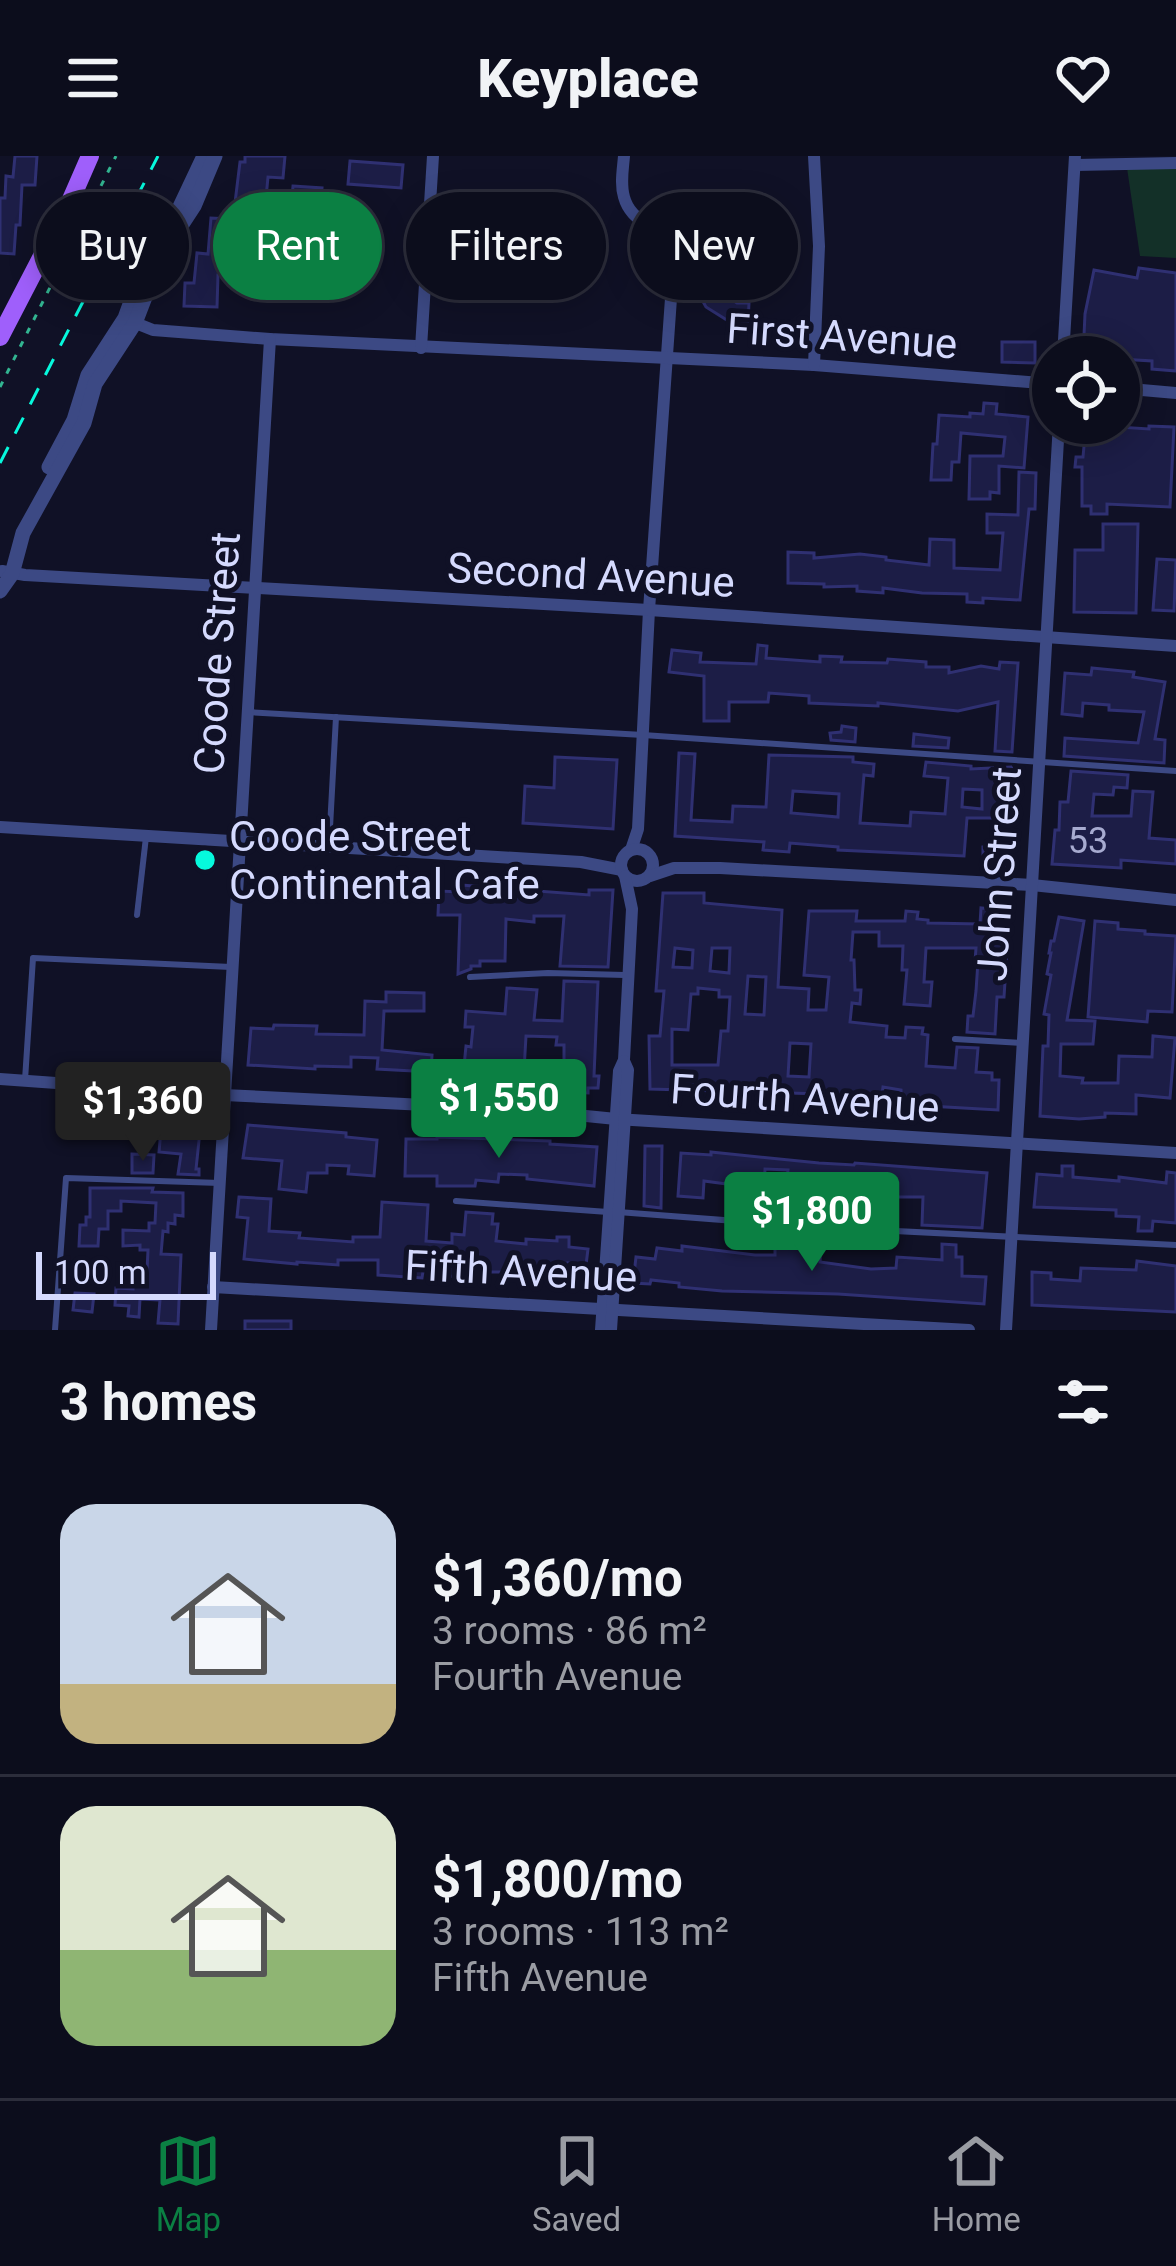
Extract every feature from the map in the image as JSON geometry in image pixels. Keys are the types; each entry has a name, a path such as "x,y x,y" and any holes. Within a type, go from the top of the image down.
{"main road":[{"path":"0,337 90,156"}],"street":[{"path":"130,321 147,257 170,226 204,156"},
{"path":"0,592 11,539 74,419 88,375 130,321 160,258 194,206 215,156"},
{"path":"421,348 433,156"},
{"path":"611,1330 613,1212 628,1070 624,1060 632,909 625,864 638,830 672,255 667,242 628,208 622,186 624,156"},
{"path":"814,156 818,246 814,365"},
{"path":"1064,336 1075,161 1176,163"},
{"name":"First Avenue","path":"130,321 153,330 270,339 814,365 1032,382"},
{"name":"Coode Street","path":"211,1330 270,339"},
{"path":"1140,390 1176,393"},
{"name":"John Street","path":"1006,1330 1058,444"},
{"name":"Second Avenue","path":"4,573 1176,646"},
{"path":"0,827 598,863 625,864 650,856 674,868"},
{"path":"632,909 648,878 650,856 638,830"},
{"path":"625,864 637,881 674,868 1033,885 1176,900"},
{"name":"Fourth Avenue","path":"0,1079 1176,1154"},
{"name":"Fifth Avenue","path":"213,1287 969,1330"},
{"path":"601,1330 608,1309"}],"lane":[{"path":"246,712 1176,771"},
{"path":"329,846 336,717"},
{"path":"137,915 146,836"},
{"path":"25,1080 33,958 231,967"},
{"path":"470,977 629,975"},
{"path":"955,1039 1021,1043"},
{"path":"55,1330 67,1178 220,1183"},
{"path":"456,1201 815,1228 1176,1245"}],"path":[{"path":"0,387 116,156"}],"green space":[{"path":"1126,161 1176,161 1176,258 1140,256"}],"building":[{"path":"15,156 37,156 35,185 22,185 14,254 0,253 0,198 5,198 6,176 13,177"},
{"path":"245,156 285,156 283,178 268,177 267,192 236,192 240,162 245,162"},
{"path":"350,161 403,165 401,188 348,184"},
{"path":"293,186 322,188 322,192 292,192"},
{"path":"211,218 217,307 184,306 184,300 189,300 189,283 194,283 197,253 208,254"},
{"path":"1139,268 1176,273 1176,371 1152,369 1152,361 1140,360 1140,336 1084,336 1094,270 1137,278"},
{"path":"702,300 749,303 748,323 730,322"},
{"path":"1002,342 1032,342 1032,363 1002,362"},
{"path":"984,403 997,404 996,414 1028,417 1024,468 999,466 999,493 990,492 990,499 969,499 970,456 1003,456 1005,437 961,433 959,462 952,462 951,480 931,480 933,444 937,444 939,415 983,414"},
{"path":"1174,427 1170,507 1107,504 1107,514 1091,514 1091,506 1082,506 1082,467 1075,467 1076,457 1083,457 1084,444 1140,444 1140,428"},
{"path":"1019,472 1036,473 1020,600 967,602 967,594 883,588 883,593 857,591 857,586 788,583 788,552 814,553 814,558 860,554 929,565 930,539 954,540 954,568 1000,570 1003,533 987,533 987,514 1018,515"},
{"path":"1103,524 1138,524 1136,613 1074,612 1075,550 1103,550"},
{"path":"1157,559 1176,560 1174,611 1153,610"},
{"path":"758,645 767,646 766,658 926,662 926,667 949,667 949,673 1018,663 1012,752 995,751 998,702 958,711 878,703 809,703 809,696 769,693 768,702 729,702 729,721 704,721 704,676 669,672 672,650 701,653 700,662 756,664"},
{"path":"1092,668 1134,672 1133,677 1165,682 1155,739 1165,740 1164,763 1064,756 1065,738 1138,743 1144,712 1083,703 1082,716 1062,714 1065,673 1091,675"},
{"path":"842,726 856,728 855,742 831,740 830,733 841,732"},
{"path":"914,734 949,738 948,748 913,746"},
{"path":"679,753 695,754 691,820 732,822 733,806 766,807 769,755 853,757 853,762 874,764 873,776 864,775 860,823 910,826 911,812 945,814 948,778 924,776 926,762 1013,770 1011,818 967,818 964,856 790,843 789,852 763,850 764,842 675,836","holes":["963,789 982,790 982,809 962,807","793,791 839,794 838,817 791,813"]},
{"path":"555,757 617,760 613,829 523,823 525,786 554,788"},
{"path":"1071,771 1128,775 1127,788 1114,787 1113,795 1094,794 1092,816 1131,816 1133,791 1153,792 1149,838 1176,840 1176,864 1121,860 1121,868 1052,864 1060,802 1068,802"},
{"path":"983,847 1004,847 1004,868 983,868"},
{"path":"461,885 589,895 589,890 613,890 608,967 560,966 564,916 534,916 534,922 506,919 505,961 480,961 480,966 458,974 460,915 438,915 439,891 460,892"},
{"path":"663,893 704,893 704,903 782,910 778,987 809,989 808,1010 826,1010 829,977 804,975 809,911 857,911 856,921 905,921 906,911 918,912 917,919 928,923 980,924 981,908 992,909 1003,918 1002,936 1008,936 1004,997 997,997 995,1034 967,1032 976,991 976,948 926,948 924,982 932,982 930,1006 904,1004 903,946 879,946 879,932 853,932 855,990 861,990 860,1004 852,1003 850,1022 887,1026 886,1037 905,1038 906,1027 923,1028 922,1034 928,1035 926,1066 955,1068 957,1047 978,1048 976,1072 992,1073 992,1080 999,1080 998,1110 929,1106 930,1102 901,1100 901,1090 883,1087 881,1101 823,1098 823,1094 650,1089 649,1036 660,1036 664,991 656,991","holes":["675,948 693,950 692,968 673,967","712,948 730,948 729,973 710,971","748,976 766,977 764,1015 745,1014","698,988 719,990 719,997 730,997 728,1031 721,1031 718,1065 672,1065 672,1029 688,1030 691,994 698,994","790,1043 811,1044 809,1077 788,1076"]},
{"path":"1059,917 1084,921 1067,1020 1095,1021 1093,1044 1061,1044 1060,1076 1083,1078 1082,1083 1118,1083 1119,1056 1152,1057 1153,1036 1175,1038 1170,1098 1136,1095 1136,1114 1105,1113 1105,1117 1079,1119 1040,1116 1043,1046 1048,1046 1049,1015 1044,1014 1051,975 1047,974 1049,953"},
{"path":"1095,921 1118,923 1118,929 1145,934 1176,936 1172,1012 1148,1011 1147,1022 1088,1017"},
{"path":"564,981 598,982 594,1076 599,1076 598,1088 588,1088 588,1093 542,1091 542,1074 564,1074 564,1045 556,1045 557,1037 526,1036 523,1088 471,1089 472,1076 463,1076 473,1027 465,1027 466,1011 505,1014 507,988 537,990 534,1020 562,1021"},
{"path":"386,992 424,993 424,1011 384,1011 382,1050 432,1055 431,1072 377,1069 378,1058 351,1057 351,1067 315,1069 248,1065 251,1028 317,1026 316,1034 364,1035 365,1001 386,1002"},
{"path":"162,1119 201,1122 199,1175 178,1174 181,1154 159,1152"},
{"path":"248,1125 377,1140 374,1176 348,1174 349,1166 327,1165 327,1173 308,1173 306,1192 279,1189 282,1161 243,1158"},
{"path":"406,1139 597,1147 594,1186 499,1174 498,1182 437,1186 437,1176 405,1176"},
{"path":"645,1146 662,1146 661,1208 644,1206"},
{"path":"681,1153 987,1173 982,1228 922,1225 923,1197 831,1200 829,1220 813,1219 815,1201 785,1197 788,1170 765,1169 764,1189 704,1181 703,1198 678,1196"},
{"path":"132,1154 154,1155 153,1173 132,1173"},
{"path":"1062,1166 1073,1166 1073,1177 1119,1181 1119,1177 1166,1183 1167,1172 1176,1173 1176,1223 1153,1221 1152,1231 1138,1231 1139,1217 1116,1216 1116,1210 1034,1207 1037,1174 1062,1176"},
{"path":"90,1188 183,1193 183,1216 175,1215 175,1224 168,1223 168,1232 163,1231 161,1254 181,1255 178,1324 158,1323 160,1300 140,1299 139,1317 128,1316 129,1306 115,1305 116,1288 133,1289 133,1278 147,1271 148,1250 140,1250 140,1245 123,1246 123,1230 149,1231 149,1223 155,1223 156,1203 121,1201 121,1211 108,1211 108,1229 99,1229 98,1246 79,1246 80,1225 86,1225 90,1217"},
{"path":"239,1197 271,1199 269,1231 353,1242 353,1237 380,1237 382,1202 428,1205 426,1241 452,1243 452,1234 464,1235 466,1212 493,1214 492,1224 498,1224 496,1241 526,1244 526,1239 569,1237 569,1247 588,1249 586,1265 568,1263 568,1280 514,1272 468,1272 467,1278 449,1276 450,1267 424,1265 422,1278 378,1275 378,1260 338,1260 338,1265 244,1259 248,1218 237,1217"},
{"path":"821,1243 820,1262 871,1269 896,1268 897,1257 942,1260 942,1244 956,1245 956,1257 962,1257 962,1276 986,1277 984,1304 722,1291 651,1280 650,1284 633,1283 636,1257 655,1259 657,1248 775,1255 775,1244"},
{"path":"1137,1261 1176,1266 1176,1312 1032,1305 1032,1272 1080,1281 1081,1268 1136,1270"},
{"path":"75,1293 94,1294 92,1312 73,1310"},
{"path":"245,1321 291,1321 291,1330 245,1330"}],"railway":[{"path":"0,463 158,156"}],"place":[{"name":"Coode Street Continental Cafe","path":"205,860"}]}
